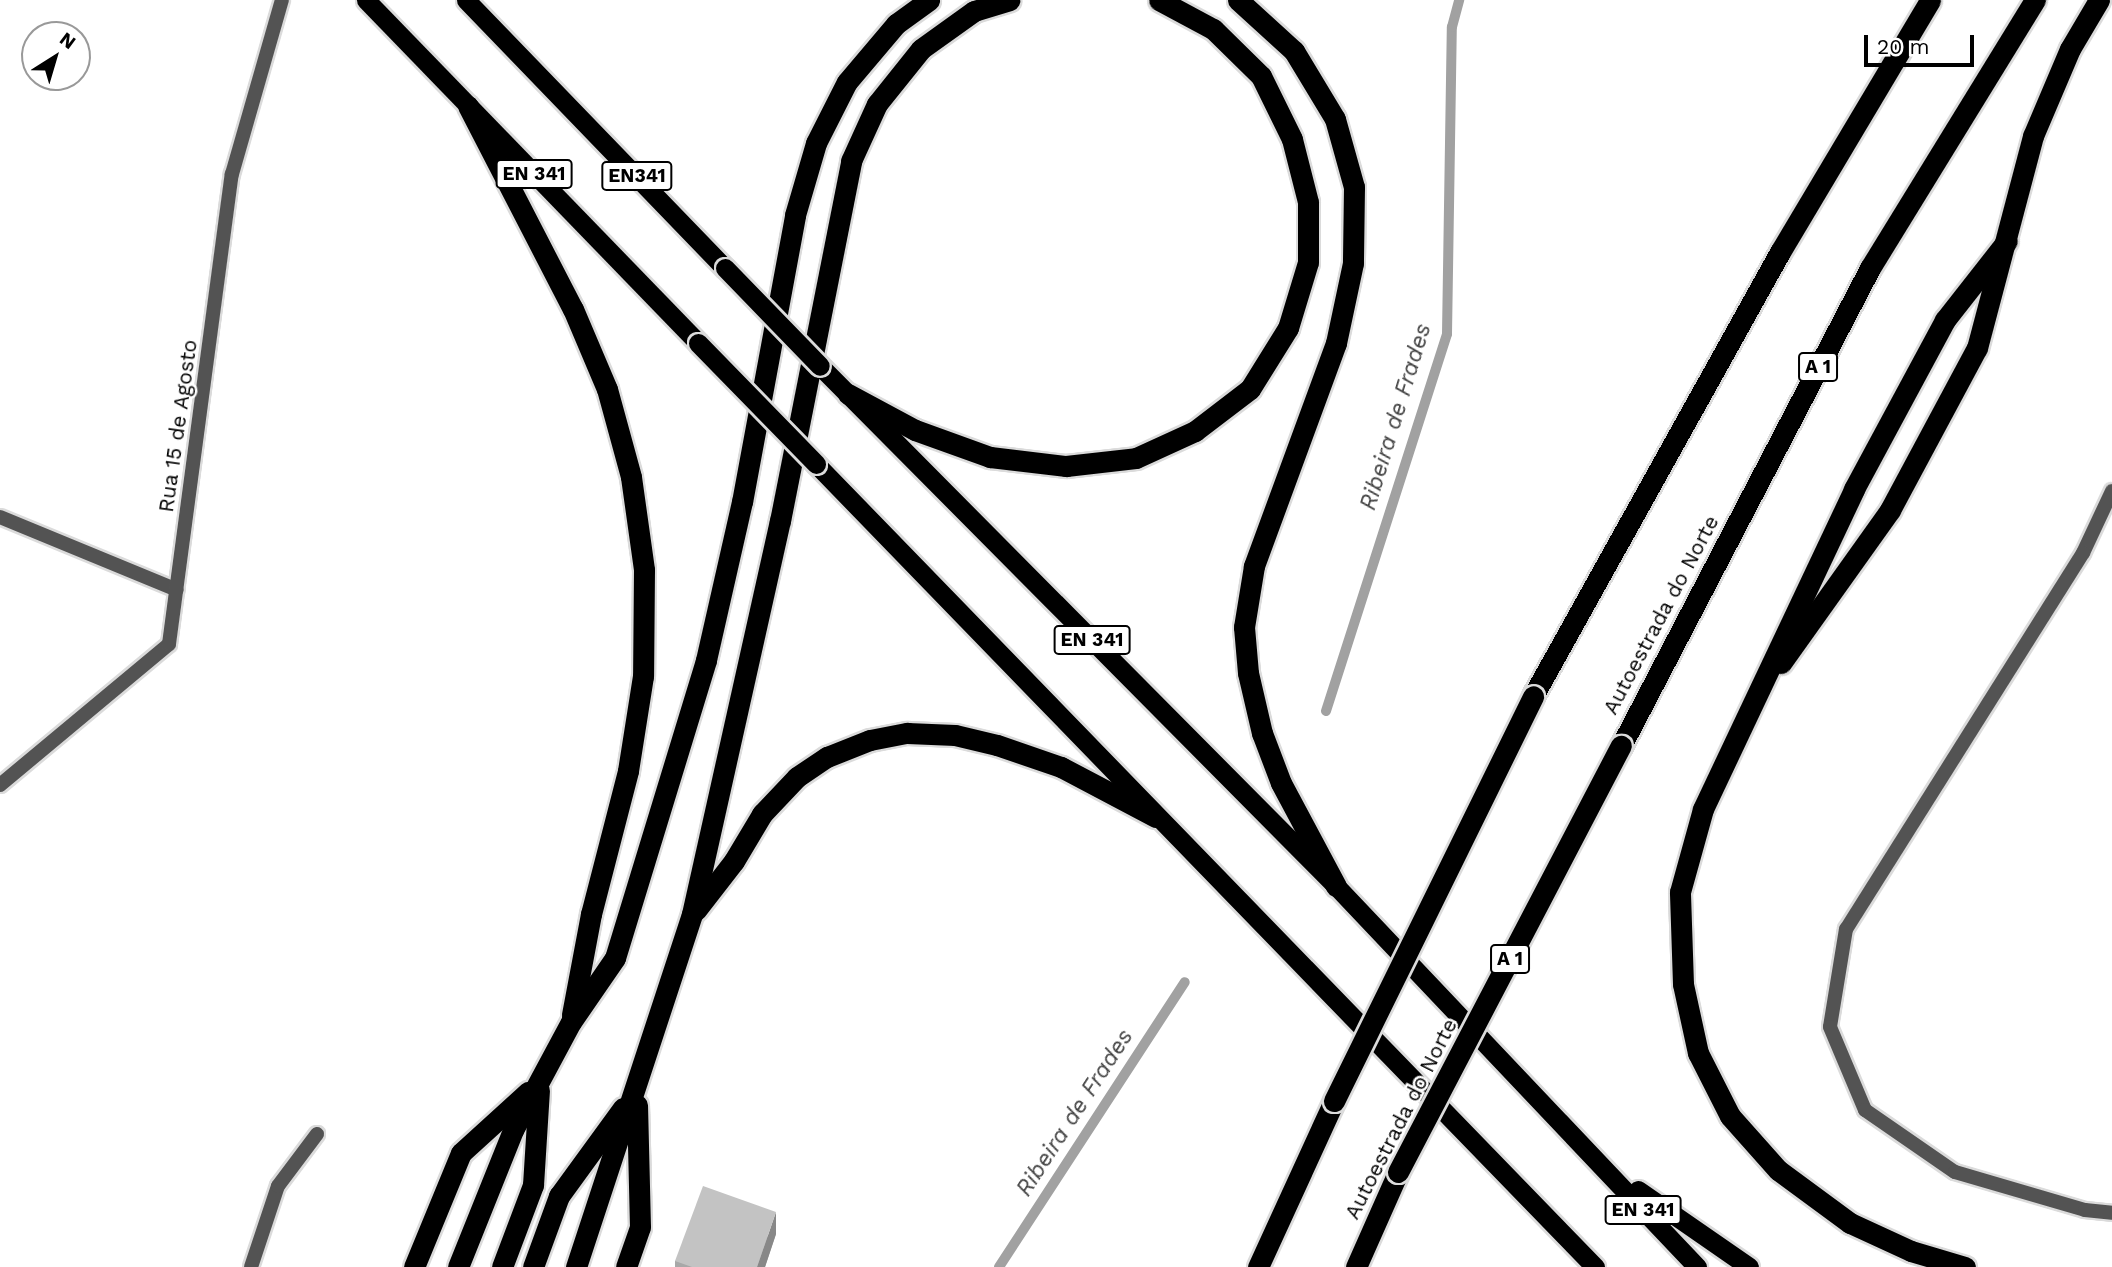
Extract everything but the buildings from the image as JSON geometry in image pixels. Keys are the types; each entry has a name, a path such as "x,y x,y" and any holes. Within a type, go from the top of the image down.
{"highway":[{"name":"EN341","path":"466,0 725,268"},
{"path":"457,1267 513,1130 571,1022 615,958 706,660 742,502 794,215 816,143 847,82 896,24 929,0"},
{"path":"576,1267 637,1089 692,914 777,535 851,161 877,104 921,49 974,11 1009,0"},
{"path":"848,394 915,430 989,457 1066,466 1136,458 1195,431 1250,389 1288,328 1307,262 1308,202 1292,139 1261,76 1213,29 1159,0"},
{"path":"1238,0 1294,51 1335,119 1354,187 1353,263 1336,343 1262,542 1244,627 1248,673 1262,733 1281,783 1336,886"},
{"path":"1258,1267 1334,1101 1533,696 1780,252 1930,0"},
{"name":"Autoestrada do Norte","path":"1356,1267 1398,1172 1870,268 2035,0"},
{"path":"1747,711 1890,510 1977,348 2033,136 2070,49 2099,0"},
{"name":"EN 341","path":"368,2 1595,1267"},
{"path":"468,106 573,309 607,389 631,477 644,570 643,676 628,771 591,914 571,1022"},
{"path":"1965,1267 1911,1251 1850,1223 1777,1170 1730,1116 1698,1053 1683,984 1680,892 1703,809 1854,489 1945,320 2007,241"},
{"name":"EN 341","path":"725,268 1336,886 1697,1267"},
{"path":"692,914 734,861 762,814 797,777 827,757 870,740 907,733 956,735 997,745 1061,767 1156,817"},
{"path":"414,1267 461,1153 540,1081"},
{"path":"502,1267 533,1185 540,1081"},
{"path":"533,1267 559,1196 637,1089"},
{"path":"626,1267 640,1227 637,1089"},
{"path":"1589,1153 1678,1221 1749,1267"},
{"path":"1577,1248 1587,1267"}],"street":[{"name":"Rua 15 de Agosto","path":"0,785 169,644 232,174 282,0"},
{"path":"2112,491 2083,553 1846,929 1829,1027 1866,1110 1955,1172 2085,1210 2112,1213"},
{"path":"0,517 177,590"},
{"path":"251,1267 278,1186 317,1133"}],"waterway":[{"name":"Ribeira de Frades","path":"1326,711 1447,334 1452,27 1459,0"},
{"name":"Ribeira de Frades","path":"999,1267 1185,982"}]}
